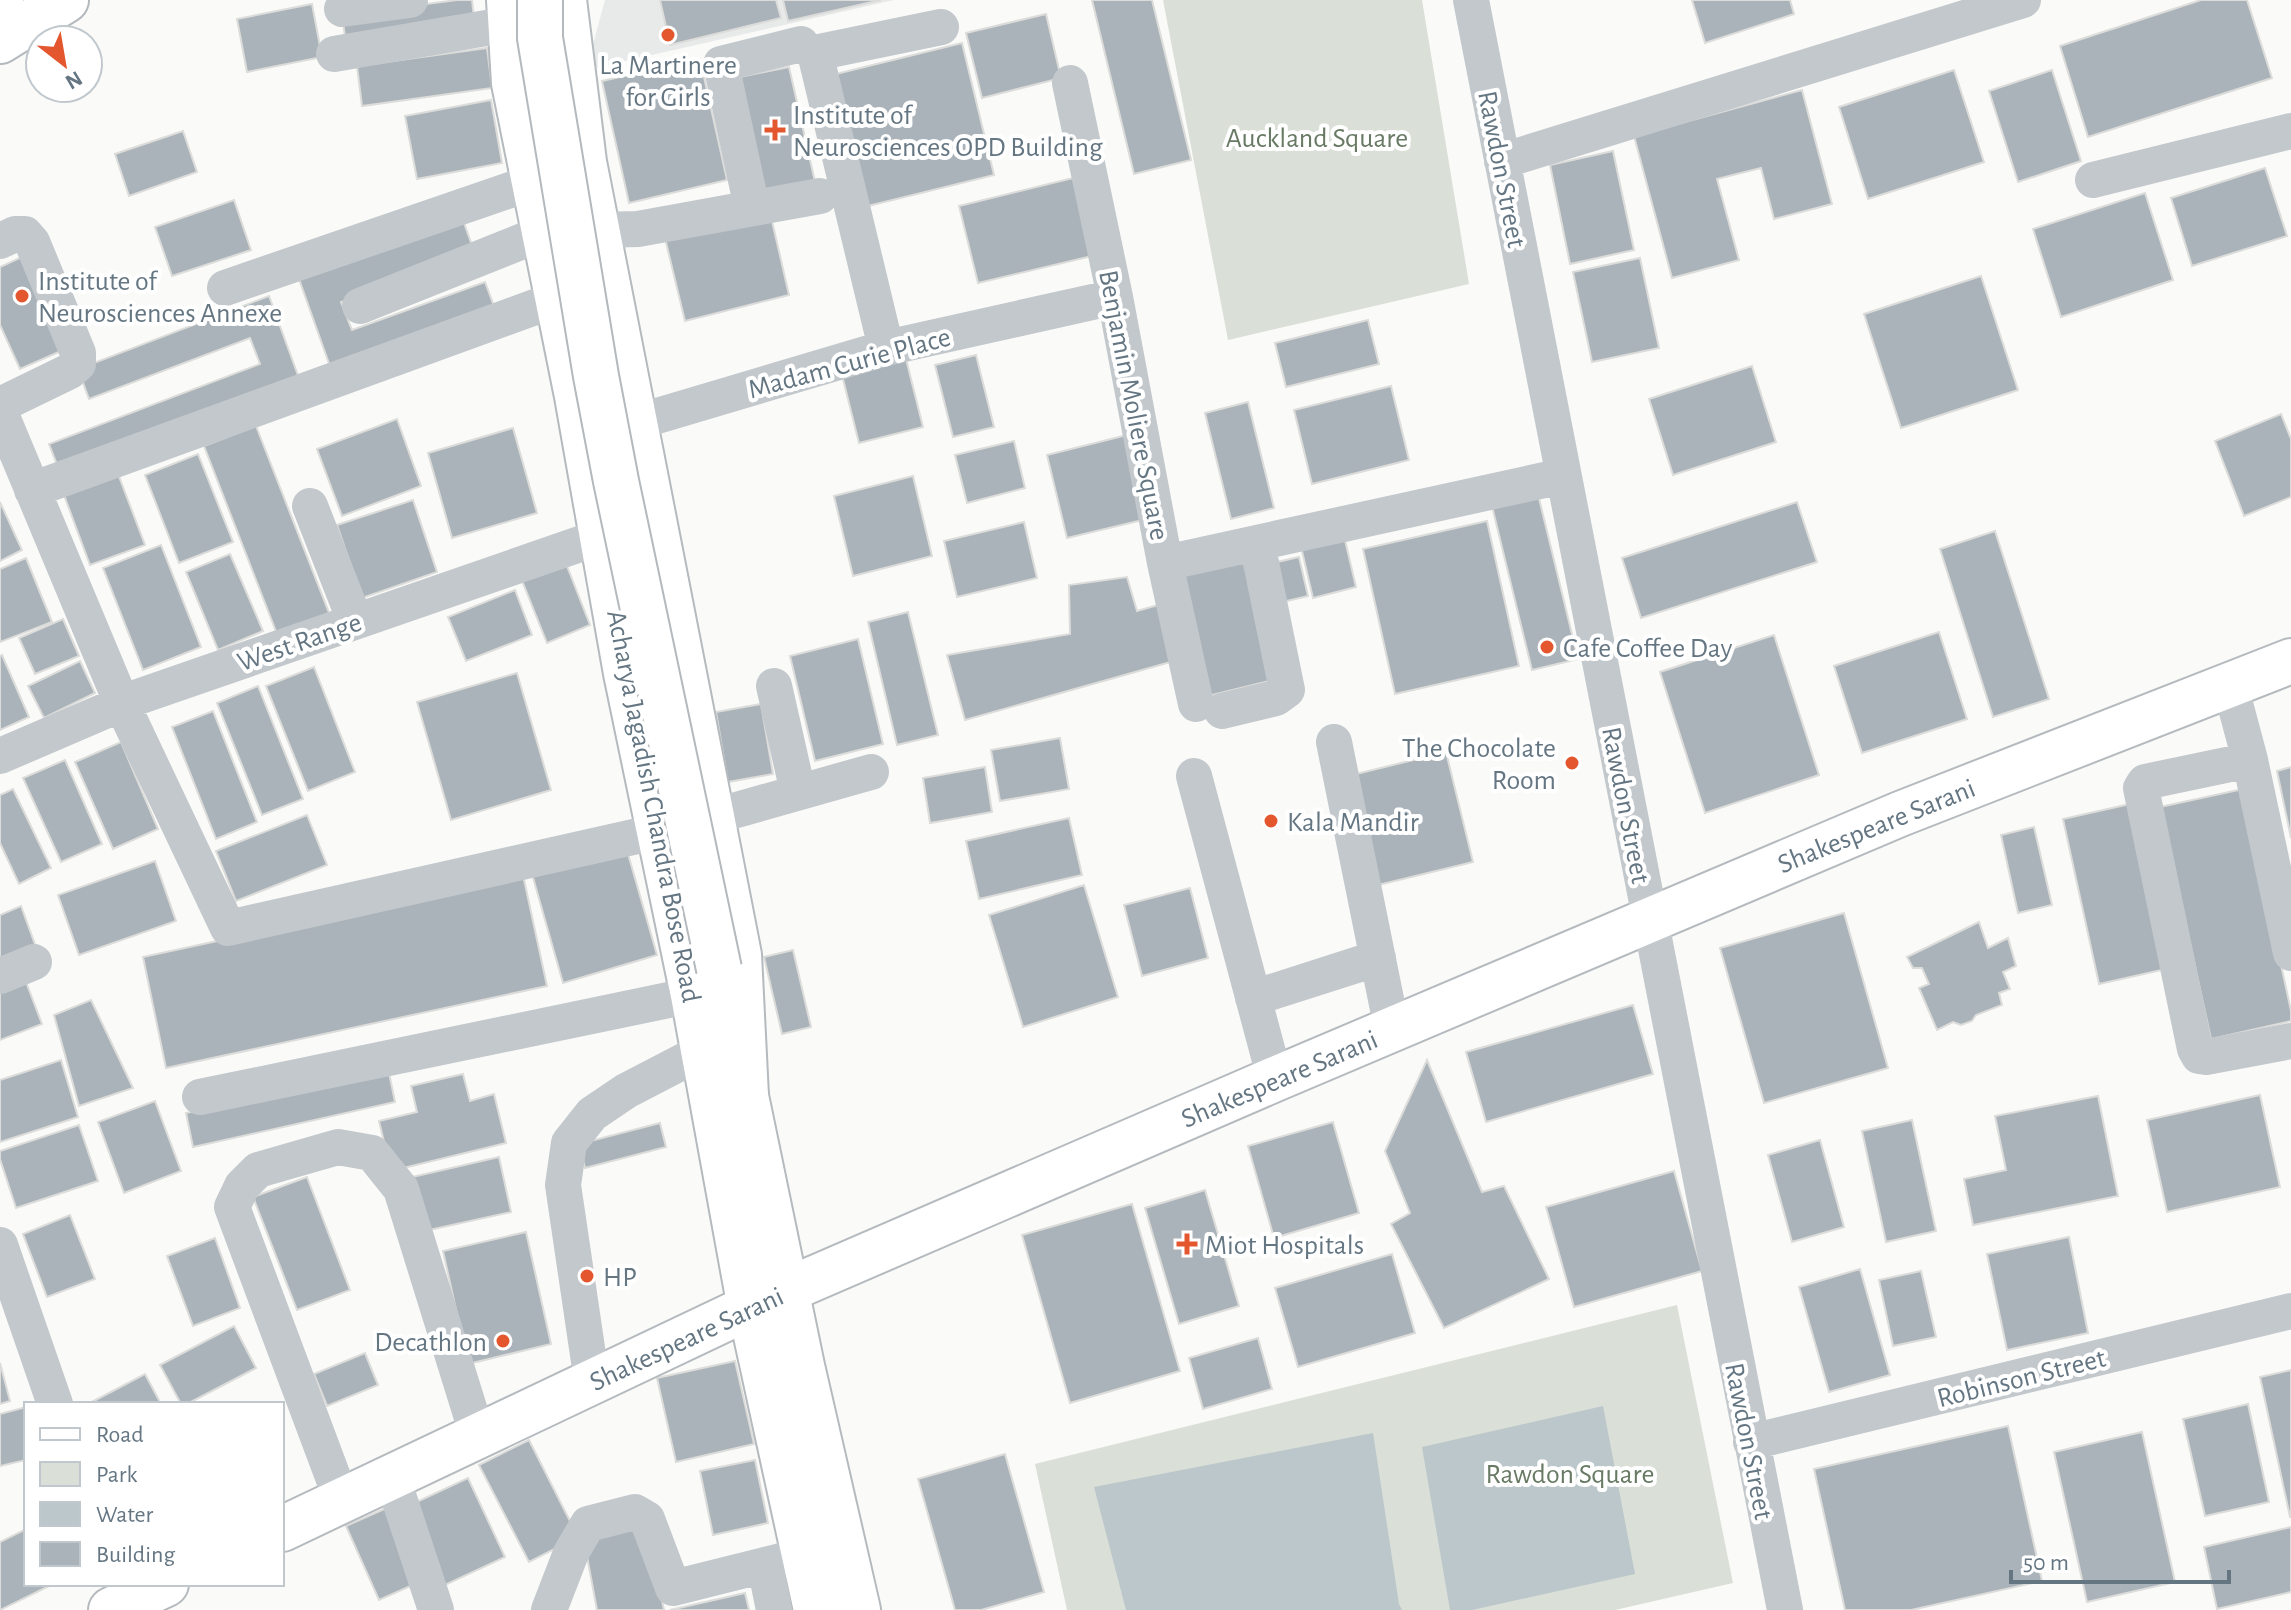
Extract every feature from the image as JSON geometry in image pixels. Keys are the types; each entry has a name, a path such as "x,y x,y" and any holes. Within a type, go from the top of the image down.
{"main road":[{"path":"0,41 66,0"},
{"path":"0,58 90,0"},
{"name":"Acharya Jagadish Chandra Bose Road","path":"564,0 584,162 739,955 746,1096 768,1299 785,1560 816,1610"},
{"path":"520,8 540,38 596,376 706,982 746,1096"},
{"name":"Acharya Jagadish Chandra Bose Road","path":"520,8 514,83 585,437 626,673 660,831 706,982 703,1051 768,1299 858,1610"},
{"name":"Shakespeare Sarani","path":"284,1528 768,1299 1275,1079 1900,814 2291,661"}],"street":[{"path":"342,9 410,0"},
{"name":"Rawdon Street","path":"1471,0 1785,1610"},
{"path":"1502,161 2023,0"},
{"path":"334,54 520,8"},
{"path":"886,348 815,53 941,27"},
{"path":"752,208 721,64 801,44"},
{"name":"Benjamin Moliere Square","path":"1070,83 1115,297 1165,563 1563,476"},
{"path":"2093,180 2291,131"},
{"path":"225,288 533,182"},
{"path":"598,230 638,229 820,196"},
{"path":"360,306 543,233"},
{"path":"0,241 15,234 25,234 32,242 78,353 78,364 2,423 122,704 228,928 660,831"},
{"name":"Madam Curie Place","path":"585,437 886,348 1115,297"},
{"path":"32,490 557,299"},
{"path":"310,506 355,621"},
{"name":"West Range","path":"0,756 122,704 603,536"},
{"path":"1165,563 1209,707 1276,698 1287,690 1257,543"},
{"path":"2230,685 2250,760 2291,953"},
{"path":"774,686 798,792"},
{"path":"1334,742 1392,1029"},
{"path":"2250,760 2145,782 2141,788 2195,1049 2199,1056 2291,1041"},
{"path":"712,817 871,772"},
{"path":"1194,776 1275,1079"},
{"path":"1253,998 1378,958"},
{"path":"0,976 34,962"},
{"path":"200,1097 706,982"},
{"path":"592,1382 563,1185 569,1143 592,1114 703,1051"},
{"path":"342,1501 232,1207 242,1186 258,1170 338,1147 372,1153 401,1189 478,1437"},
{"path":"0,1245 10,1292 16,1349 54,1402"},
{"name":"Robinson Street","path":"1751,1442 2291,1311"},
{"path":"392,1477 436,1610"},
{"path":"549,1610 571,1553 588,1524 635,1512 647,1519 673,1588 785,1560 774,1610"}],"shaded area":[{"name":"La Martinere for Girls","path":"605,0 894,0 586,70"}],"green space":[{"name":"Auckland Square","path":"1163,0 1422,0 1469,284 1228,340"},
{"name":"Rawdon Square","path":"1677,1305 1733,1583 1615,1610 1067,1610 1035,1464"}],"water":[{"path":"1603,1406 1635,1574 1472,1610 1450,1610 1422,1447"},
{"path":"1373,1433 1402,1610 1126,1610 1094,1487"}],"building":[{"path":"472,0 475,28 346,44 342,15"},
{"path":"660,0 776,0 781,18 670,45"},
{"path":"783,0 881,0 788,21"},
{"path":"1092,0 1152,0 1191,160 1134,174"},
{"path":"1692,0 1790,0 1794,14 1705,43"},
{"path":"2201,0 2247,0 2272,78 2088,137 2060,46"},
{"path":"312,4 322,57 247,72 237,19"},
{"path":"1046,14 1061,78 982,98 966,33"},
{"path":"962,43 994,175 868,206 836,74"},
{"path":"487,48 492,88 362,106 357,66"},
{"path":"700,59 727,180 629,203 602,81"},
{"name":"Institute of Neurosciences OPD Building","path":"789,67 815,182 756,191 740,77"},
{"path":"1954,70 1984,162 1868,199 1839,107"},
{"path":"2052,70 2081,161 2018,182 1989,91"},
{"path":"1802,90 1832,204 1774,219 1761,168 1717,179 1739,260 1672,278 1634,136"},
{"path":"491,100 502,163 417,179 405,116"},
{"path":"183,131 197,172 129,196 115,154"},
{"path":"1613,151 1634,250 1570,264 1550,165"},
{"path":"2265,168 2287,236 2192,266 2171,198"},
{"path":"1073,178 1092,256 978,283 959,206"},
{"path":"2145,193 2173,280 2061,317 2033,229"},
{"path":"234,200 251,250 172,276 155,227"},
{"path":"769,208 789,295 685,321 664,234"},
{"path":"463,220 475,254 341,302 352,330 485,282 495,309 331,369 299,279"},
{"name":"Institute of Neurosciences Annexe","path":"26,255 68,348 20,369 0,325 0,267"},
{"path":"1640,258 1659,348 1592,362 1573,272"},
{"path":"1981,276 2018,390 1901,428 1864,314"},
{"path":"269,296 300,381 60,472 49,444 260,364 250,338 89,399 78,369"},
{"path":"1368,320 1379,364 1286,387 1275,343"},
{"path":"976,355 994,427 953,437 935,365"},
{"path":"906,359 923,427 859,443 842,375"},
{"path":"1752,366 1776,442 1673,475 1649,399"},
{"path":"1391,386 1409,460 1312,484 1294,410"},
{"path":"1248,402 1274,508 1231,519 1205,413"},
{"path":"2281,414 2291,439 2291,497 2244,516 2215,441"},
{"path":"397,419 421,486 342,516 317,449"},
{"path":"256,426 331,618 279,639 204,446"},
{"path":"513,428 537,513 452,538 428,453"},
{"path":"1131,434 1151,518 1067,538 1047,455"},
{"path":"1014,441 1025,488 967,503 955,455"},
{"path":"198,454 233,542 179,563 145,475"},
{"path":"115,466 145,545 90,565 61,487"},
{"path":"913,476 932,556 853,576 834,496"},
{"path":"1536,486 1578,659 1532,670 1490,498"},
{"path":"413,500 437,572 362,598 337,525"},
{"path":"0,502 22,550 0,561"},
{"path":"1797,502 1817,562 1641,618 1622,558"},
{"path":"1487,521 1519,666 1395,694 1363,549"},
{"path":"1024,522 1037,578 957,597 944,541"},
{"path":"1995,531 2049,699 1993,717 1940,549"},
{"path":"1344,536 1356,587 1313,598 1301,547"},
{"path":"161,545 201,647 143,670 103,568"},
{"path":"230,554 263,631 218,650 186,572"},
{"path":"1247,555 1277,679 1208,696 1178,572"},
{"path":"1299,557 1308,596 1274,604 1264,565"},
{"path":"26,558 52,622 0,642 0,569"},
{"path":"565,561 590,625 547,643 521,578"},
{"path":"1127,577 1137,611 1158,605 1174,661 965,720 947,655 1070,634 1069,585"},
{"path":"515,590 532,635 466,661 448,617"},
{"path":"908,612 938,735 897,745 868,622"},
{"path":"63,619 79,656 35,674 19,638"},
{"path":"1939,632 1967,719 1862,753 1834,666"},
{"path":"1774,635 1819,775 1705,813 1660,672"},
{"path":"858,639 883,744 815,761 790,656"},
{"path":"0,656 29,717 0,730"},
{"path":"80,661 95,693 44,718 28,686"},
{"path":"314,667 355,772 308,791 266,686"},
{"path":"517,673 551,790 451,820 417,702"},
{"path":"258,686 303,799 262,815 217,703"},
{"path":"761,704 773,774 728,782 716,712"},
{"path":"213,711 257,822 216,839 172,727"},
{"path":"1060,738 1069,789 1000,801 991,750"},
{"path":"121,742 158,829 113,849 75,762"},
{"path":"1446,752 1473,862 1374,886 1348,776"},
{"path":"65,760 102,844 61,862 23,778"},
{"path":"985,767 992,812 930,823 923,778"},
{"path":"2291,767 2291,838 2277,771"},
{"path":"13,789 51,868 19,884 0,843 0,795"},
{"path":"2243,789 2291,1021 2211,1039 2160,807"},
{"path":"2130,804 2166,969 2099,984 2063,819"},
{"path":"307,815 327,865 236,901 216,851"},
{"path":"1069,818 1082,875 979,899 966,841"},
{"path":"2034,827 2052,905 2018,913 2001,835"},
{"path":"626,847 657,955 563,983 532,874"},
{"path":"155,861 176,921 79,955 58,895"},
{"path":"523,875 547,986 166,1068 143,957"},
{"path":"1084,885 1118,997 1023,1027 989,915"},
{"path":"1190,888 1208,958 1142,976 1124,905"},
{"path":"21,906 37,950 0,964 0,915"},
{"path":"1844,913 1888,1068 1764,1103 1720,948"},
{"path":"1979,922 1988,948 2008,938 2016,966 2003,972 2010,989 1999,993 2002,1005 1976,1015 1972,1021 1961,1025 1953,1022 1937,1030 1919,988 1929,984 1922,968 1913,968 1907,957"},
{"path":"793,950 811,1027 782,1034 764,957"},
{"path":"23,974 42,1024 0,1040 0,983"},
{"path":"91,1000 133,1088 79,1106 54,1015"},
{"path":"1633,1005 1653,1074 1486,1122 1466,1052"},
{"path":"61,1060 78,1117 0,1142 0,1080"},
{"path":"1427,1060 1482,1192 1504,1186 1549,1279 1444,1328 1391,1224 1410,1213 1385,1151"},
{"path":"388,1068 395,1102 193,1147 186,1113"},
{"path":"463,1074 470,1101 494,1094 506,1143 391,1171 379,1121 417,1112 411,1086"},
{"path":"2260,1095 2280,1187 2167,1212 2147,1120"},
{"path":"2098,1096 2118,1196 1973,1225 1964,1179 2006,1170 1995,1116"},
{"path":"155,1101 181,1171 124,1193 98,1122"},
{"path":"1912,1120 1936,1231 1886,1242 1862,1131"},
{"path":"1333,1122 1359,1213 1274,1238 1248,1146"},
{"path":"660,1123 666,1147 585,1168 579,1144"},
{"path":"79,1125 98,1181 16,1208 0,1151"},
{"path":"1820,1140 1844,1227 1792,1242 1768,1155"},
{"path":"499,1157 511,1212 420,1232 408,1178"},
{"path":"1674,1171 1702,1271 1574,1307 1546,1207"},
{"path":"307,1177 350,1290 297,1310 253,1197"},
{"path":"1205,1190 1239,1306 1179,1324 1145,1208"},
{"path":"1132,1204 1180,1371 1070,1403 1022,1235"},
{"path":"70,1215 95,1279 47,1297 23,1234"},
{"path":"526,1232 551,1344 468,1364 443,1251"},
{"path":"2069,1237 2088,1333 2007,1350 1987,1254"},
{"path":"215,1238 240,1308 193,1326 167,1256"},
{"path":"1392,1254 1415,1333 1298,1367 1275,1288"},
{"path":"1860,1269 1890,1375 1829,1392 1799,1287"},
{"path":"1921,1271 1936,1337 1893,1346 1879,1280"},
{"path":"234,1326 256,1368 191,1402 180,1402 160,1365"},
{"path":"1258,1338 1272,1389 1203,1409 1189,1358"},
{"path":"365,1353 378,1385 327,1406 314,1374"},
{"path":"735,1361 754,1444 676,1462 657,1378"},
{"path":"0,1363 10,1401 0,1404"},
{"path":"2291,1370 2291,1517 2290,1517 2260,1377"},
{"path":"145,1374 160,1402 92,1402"},
{"path":"2248,1404 2269,1502 2205,1516 2183,1419"},
{"path":"24,1408 24,1460 0,1466 0,1414"},
{"path":"2008,1426 2042,1581 1911,1610 1845,1610 1814,1469"},
{"path":"2142,1432 2175,1582 2087,1602 2054,1452"},
{"path":"529,1440 578,1537 529,1562 479,1465"},
{"path":"1005,1454 1044,1592 981,1610 955,1610 918,1479"},
{"path":"755,1460 768,1523 713,1535 700,1471"},
{"path":"468,1478 505,1557 445,1585 408,1506"},
{"path":"391,1506 424,1580 379,1600 346,1526"},
{"path":"645,1521 664,1610 597,1610 583,1535"},
{"path":"2291,1527 2291,1592 2217,1609 2204,1547"},
{"path":"24,1530 24,1586 49,1586 0,1610 0,1542"},
{"path":"745,1593 749,1610 670,1610"}],"place":[{"name":"La Martinere for Girls","path":"668,35"},
{"name":"Institute of Neurosciences OPD Building","path":"775,130"},
{"name":"Institute of Neurosciences Annexe","path":"22,296"},
{"name":"Cafe Coffee Day","path":"1547,647"},
{"name":"The Chocolate Room","path":"1572,763"},
{"name":"Kala Mandir","path":"1271,821"},
{"name":"Miot Hospitals","path":"1187,1244"},
{"name":"HP","path":"587,1276"},
{"name":"Decathlon","path":"503,1341"}]}
